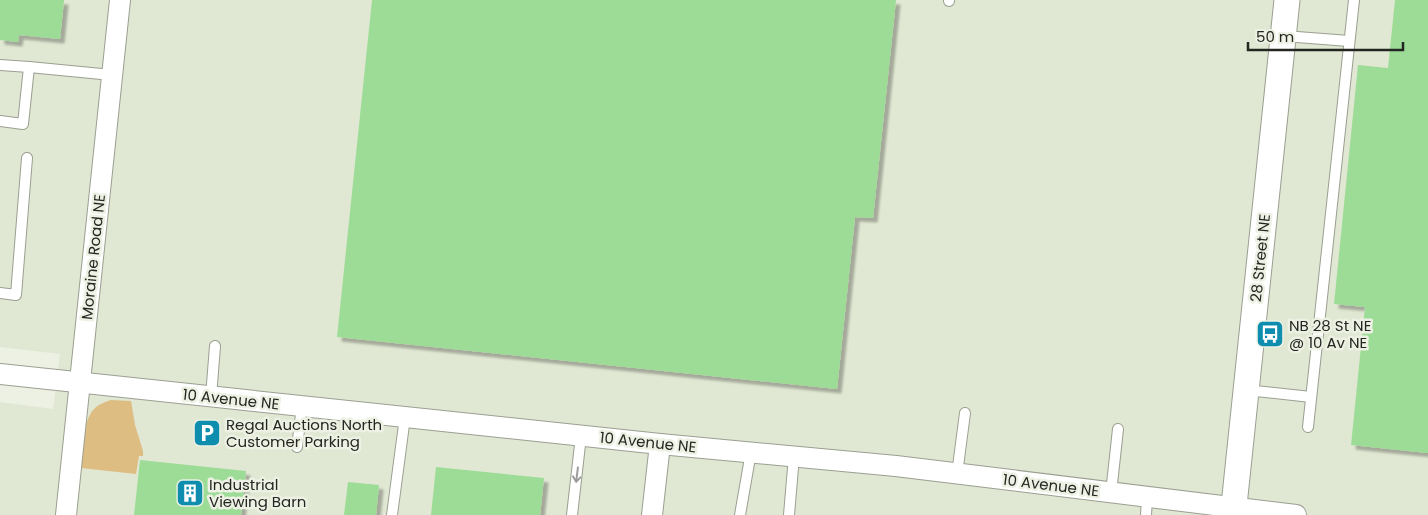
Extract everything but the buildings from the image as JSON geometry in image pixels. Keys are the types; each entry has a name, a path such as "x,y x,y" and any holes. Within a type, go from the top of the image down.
{"street":[{"name":"Moraine Road NE","path":"66,515 120,0"},
{"name":"28 Street NE","path":"1234,511 1287,0"},
{"name":"10 Avenue NE","path":"0,374 581,436 887,465 1111,493 1147,506 1296,515"},
{"path":"652,515 660,444"}],"lane":[{"path":"1308,427 1354,0"},
{"path":"1284,36 1349,42"},
{"path":"0,65 112,75"},
{"path":"0,121 23,124 29,67"},
{"path":"0,293 16,295 27,158"},
{"path":"210,396 215,346"},
{"path":"1246,390 1311,397"},
{"path":"297,447 302,406"},
{"path":"957,474 965,413"},
{"path":"392,515 405,417"},
{"path":"1111,493 1118,429"},
{"path":"572,515 581,436"},
{"path":"740,515 751,452"},
{"path":"789,515 794,456"}],"shaded area":[{"path":"0,0 1428,0 1428,515 0,515 0,402 53,409 60,354 0,347"},
{"path":"111,400 131,401 135,425 143,451 143,456 139,456 136,474 81,468 87,421 94,409 104,402"}],"place":[{"name":"NB 28 St NE @ 10 Av NE","path":"1270,334"},
{"name":"Regal Auctions North Customer Parking","path":"207,433"},
{"name":"Industrial Viewing Barn","path":"190,493"}]}
